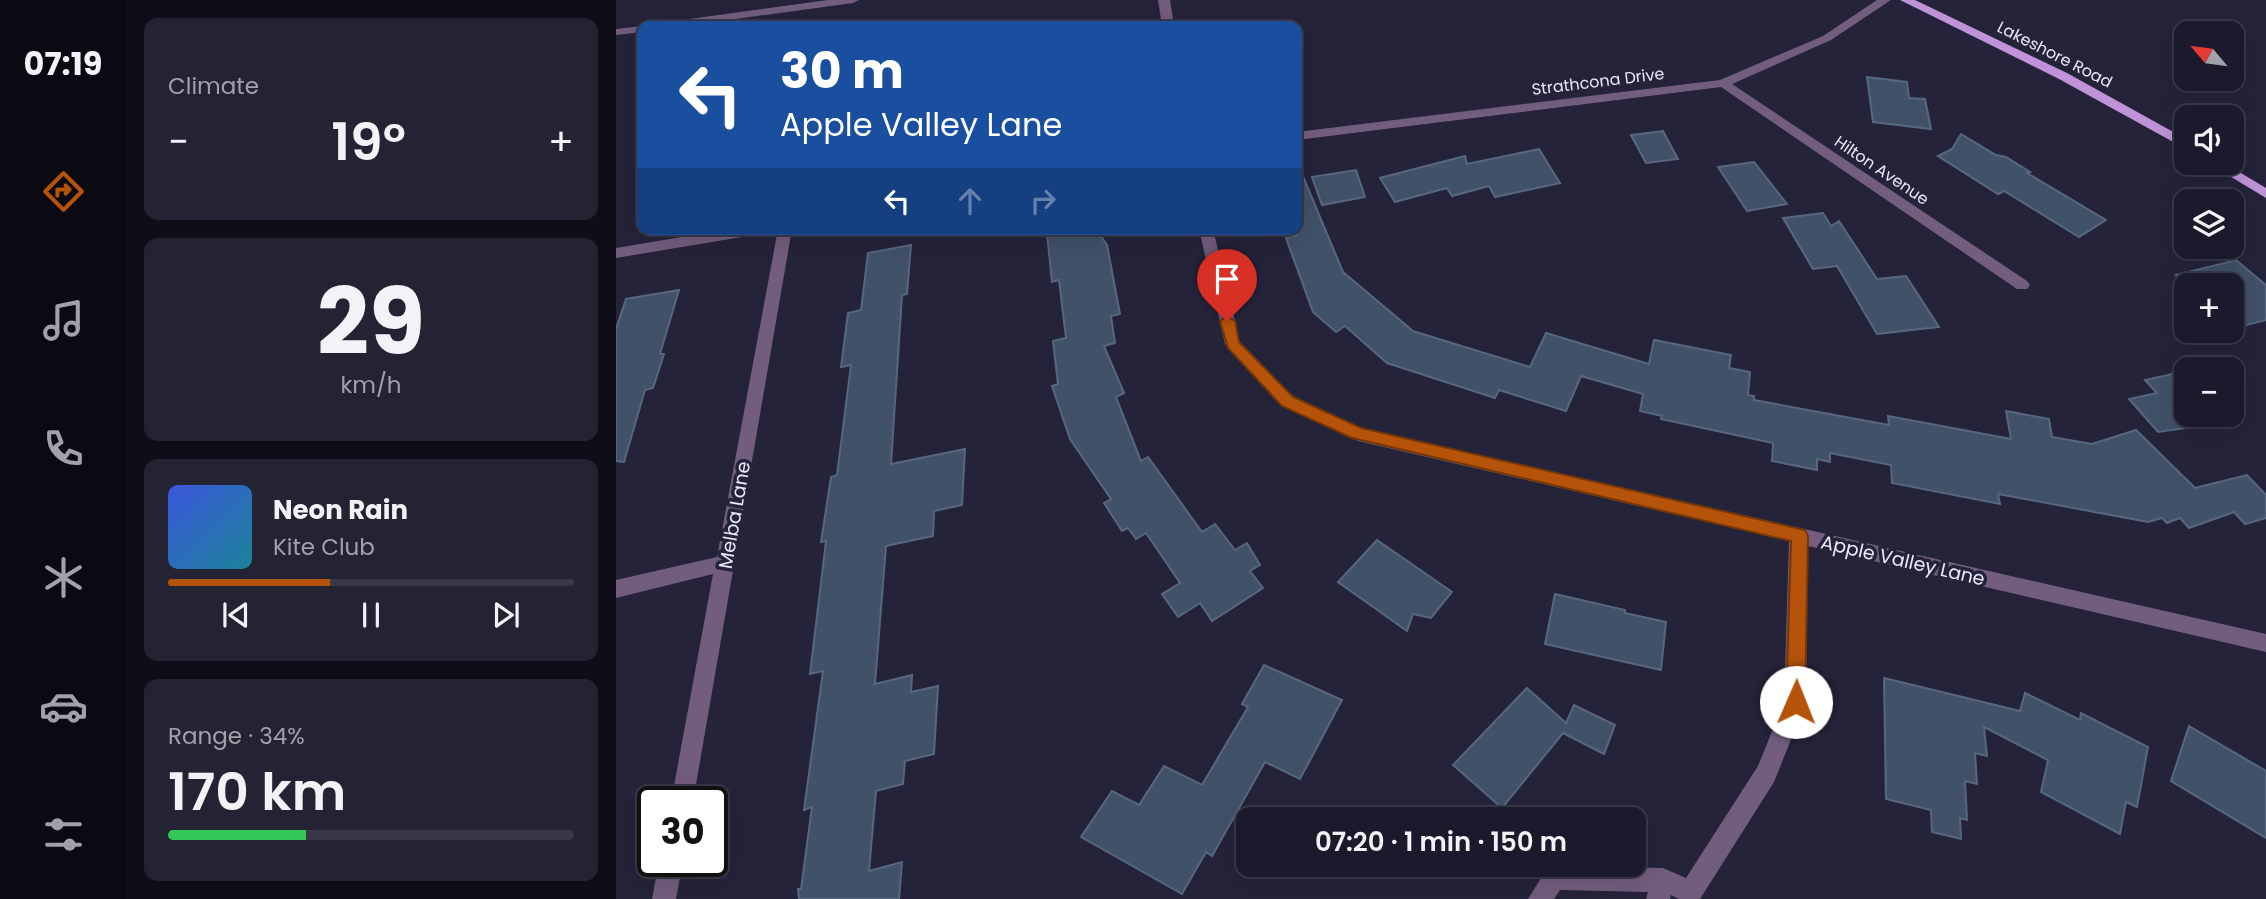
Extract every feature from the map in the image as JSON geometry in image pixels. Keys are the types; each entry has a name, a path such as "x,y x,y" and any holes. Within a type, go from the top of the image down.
{"main road":[{"name":"Lakeshore Road","path":"1906,0 2063,76 2174,138"},
{"path":"2235,175 2266,194"}],"street":[{"path":"697,21 853,0"},
{"path":"1164,0 1167,21"},
{"name":"Strathcona Drive","path":"1302,135 1723,83 1827,38 1885,0"},
{"path":"616,32 637,30"},
{"name":"Hilton Avenue","path":"1723,83 2022,285"},
{"path":"616,253 724,235"},
{"name":"Melba Lane","path":"685,786 784,235"},
{"name":"Apple Valley Lane","path":"1207,235 1233,344 1287,401 1358,434 2266,643"},
{"path":"1540,899 1554,878 1691,892 1766,774 1796,702 1799,536"},
{"path":"616,589 726,563"},
{"path":"664,899 668,877"}],"building":[{"path":"1867,77 1907,82 1909,98 1925,99 1931,129 1873,122"},
{"path":"1663,131 1678,159 1646,163 1631,135"},
{"path":"1961,134 1996,155 2006,157 2030,172 2027,173 2106,220 2079,237 2004,191 1998,194 1938,156 1952,149"},
{"path":"1539,149 1560,183 1495,197 1489,186 1452,196 1447,188 1395,202 1380,178 1465,156 1467,164"},
{"path":"1754,162 1787,204 1747,211 1718,167"},
{"path":"1356,170 1365,197 1322,205 1312,177"},
{"path":"1302,174 1343,272 1413,331 1530,367 1546,333 1649,364 1654,340 1731,355 1729,368 1750,372 1748,395 1754,396 1754,400 1889,425 1888,416 2011,439 2006,411 2049,419 2052,437 2092,444 2136,430 2195,488 2247,475 2266,495 2266,518 2245,524 2234,512 2189,528 2180,518 2167,523 2162,518 2148,522 1998,494 2000,504 1892,483 1891,465 1830,453 1830,462 1817,459 1817,470 1772,461 1773,443 1661,419 1662,416 1640,411 1643,394 1581,376 1566,411 1499,390 1495,398 1387,363 1345,326 1336,332 1313,312 1286,238 1302,235"},
{"path":"1823,213 1831,226 1839,221 1877,279 1906,276 1939,327 1877,334 1837,266 1813,269 1783,218"},
{"path":"1047,235 1100,235 1107,245 1120,314 1111,316 1115,343 1104,346 1124,393 1116,397 1141,461 1148,457 1202,532 1215,524 1235,550 1247,543 1260,565 1250,571 1263,588 1212,621 1200,603 1178,617 1162,594 1180,583 1146,533 1136,539 1128,528 1122,531 1104,503 1111,499 1070,439 1052,386 1058,384 1053,341 1066,338 1059,280 1052,282"},
{"path":"911,245 907,294 902,295 891,464 965,449 962,505 934,511 933,536 886,546 875,684 912,675 911,692 938,686 934,754 905,761 903,784 876,791 869,871 902,862 899,899 799,899 798,889 801,889 812,807 804,810 823,671 810,674 826,541 821,542 831,477 837,475 851,365 841,367 848,313 861,310 868,253"},
{"path":"2236,260 2266,285 2266,320 2244,326 2244,273 2184,273"},
{"path":"679,290 653,388 645,390 624,462 616,461 616,329 626,299"},
{"path":"2174,374 2174,427 2186,428 2158,432 2129,399 2157,393 2145,380"},
{"path":"1377,540 1452,592 1431,618 1413,614 1407,631 1338,582"},
{"path":"1555,594 1666,622 1661,670 1545,644"},
{"path":"1264,665 1342,700 1300,779 1265,762 1240,807 1236,807 1236,813 1212,856 1206,852 1182,894 1081,837 1112,791 1139,805 1164,766 1202,785 1248,707 1242,704"},
{"path":"1884,678 2020,711 2025,693 2080,720 2081,713 2148,747 2137,807 2126,802 2120,834 2041,792 2048,760 1984,727 1987,756 1975,753 1977,784 1965,781 1967,820 1960,818 1961,839 1932,832 1931,810 1886,799"},
{"path":"1527,688 1566,723 1574,705 1615,725 1604,754 1563,733 1503,807 1453,765"},
{"path":"2189,726 2266,771 2266,838 2171,781"}],"route":[{"path":"1227,321 1233,344 1287,401 1358,434 1799,536 1796,702"}]}
